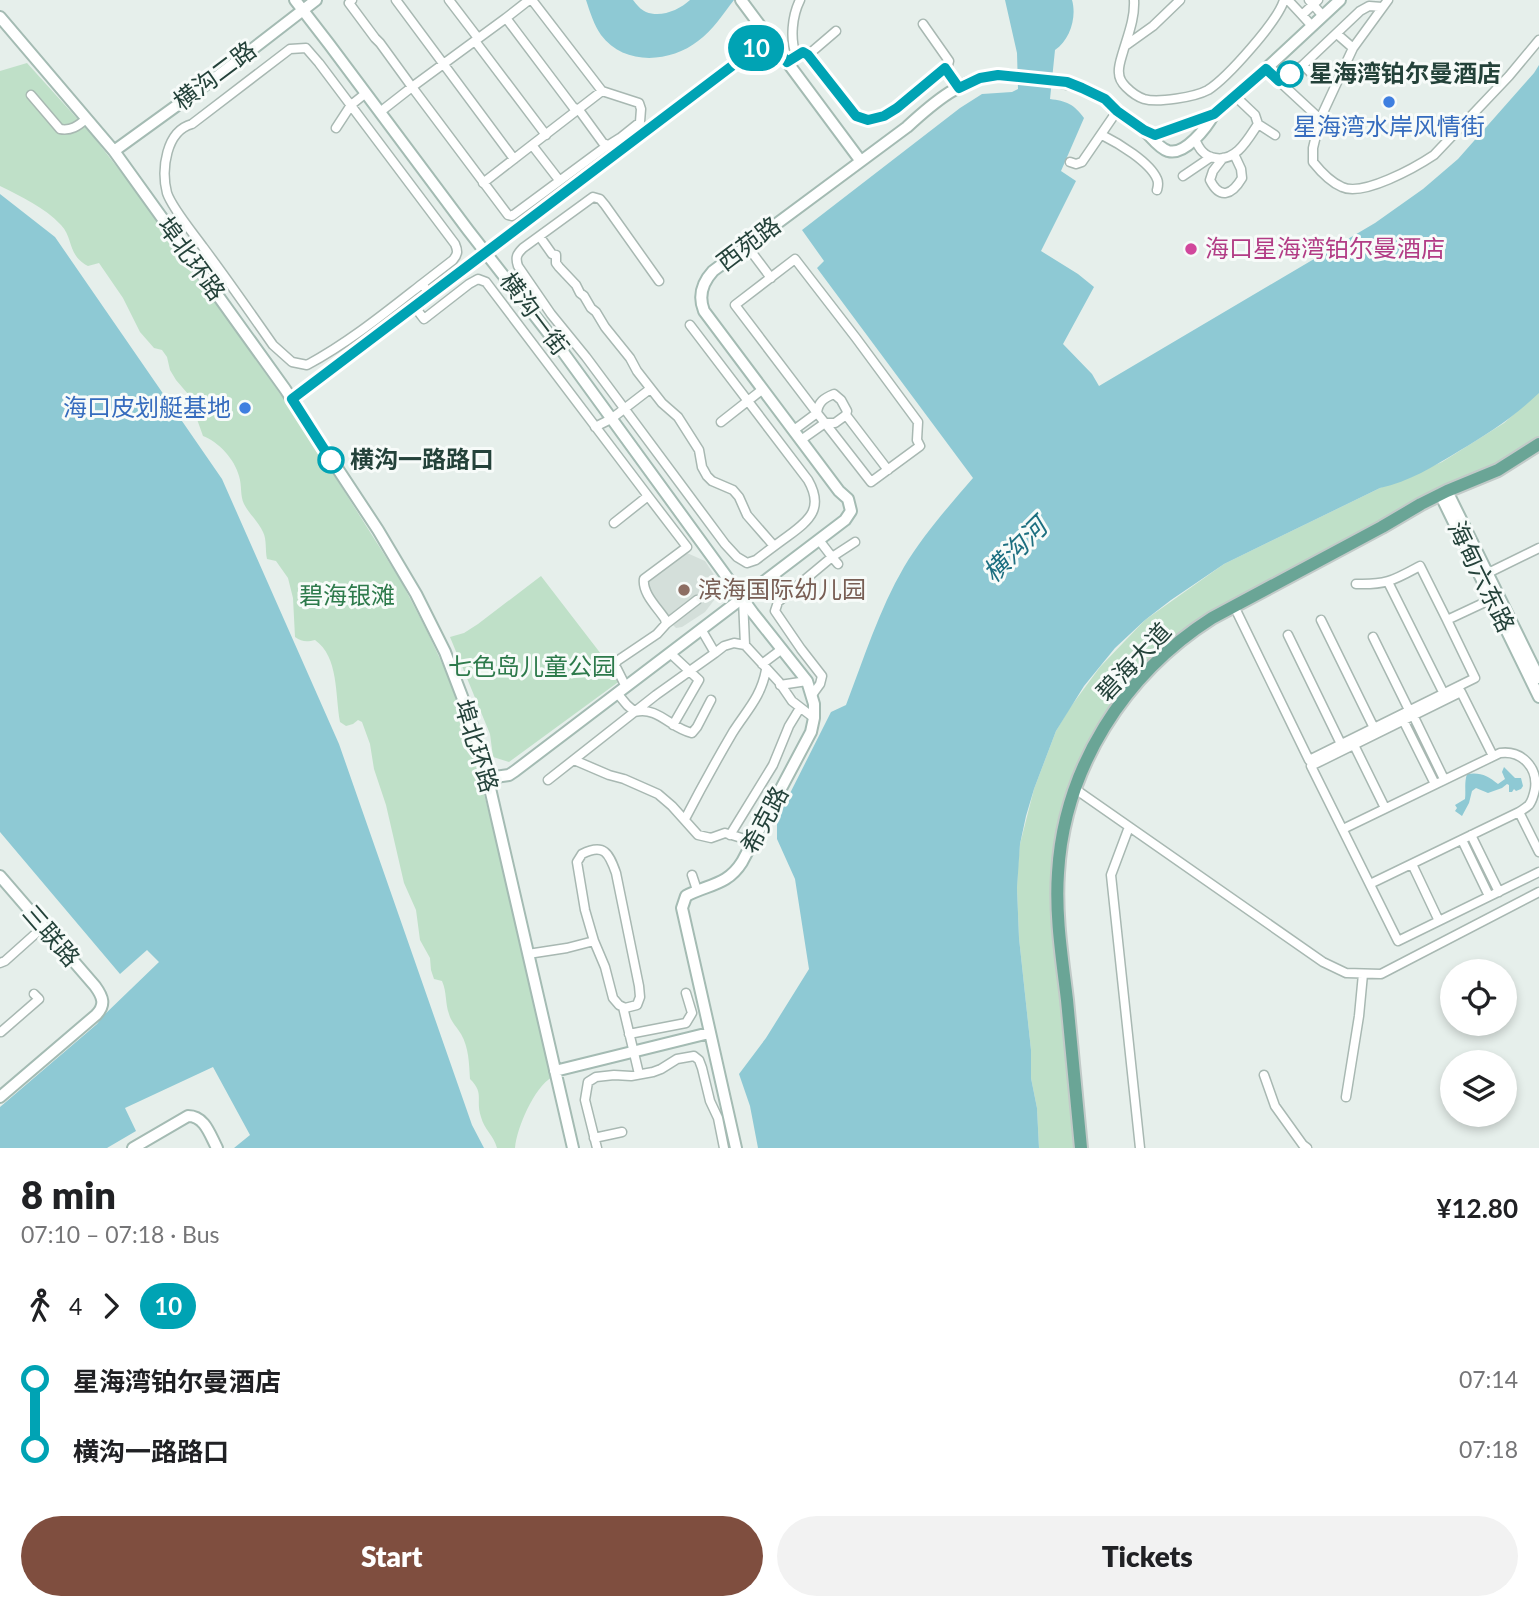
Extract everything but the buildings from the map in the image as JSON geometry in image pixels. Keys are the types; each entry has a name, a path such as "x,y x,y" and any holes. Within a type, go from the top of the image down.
{"main road":[{"name":"横沟一街","path":"295,0 558,345 743,598"},
{"name":"横沟二路","path":"114,151 316,0"},
{"path":"1195,139 1214,114 1340,0"},
{"path":"742,1 769,38 792,59 860,160"},
{"name":"埠北环路","path":"0,17 114,151 292,399 378,530 416,594 445,652 476,736 488,778 573,1148"},
{"path":"292,399 486,252 623,142 769,38"},
{"name":"西苑路","path":"488,778 509,775 845,520 851,511 848,499 839,491 709,318 701,304 702,287 707,278 922,113 951,92 980,78 998,75 1067,82 1105,99 1167,150 1175,151 1186,147 1195,139"},
{"path":"1144,130 1155,135 1214,114"},
{"name":"碧海大道","path":"1084,1148 1057,904 1058,873 1069,808 1089,753 1114,711 1152,666 1205,623 1445,495 1490,474 1539,444"},
{"name":"碧海大道","path":"1445,495 1503,474 1539,451"},
{"name":"海甸六东路","path":"1445,495 1537,678 1539,697"},
{"name":"希克路","path":"697,890 716,884 738,869 807,740 814,718 814,704 807,681 743,598"},
{"name":"碧海大道","path":"1084,1148 1061,890 1071,813 1088,766 1105,732 1135,690 1171,653 1235,608"},
{"name":"三联路","path":"0,876 101,995 103,1006 96,1015 0,1097"},
{"path":"697,890 685,895 682,908 736,1148"},
{"path":"555,1070 629,1042 709,1033"},
{"path":"133,1148 188,1116 202,1121 217,1148"}],"street":[{"path":"352,0 349,3 380,43 412,88 508,215 512,216 608,145 623,142 639,122 641,108 639,103 602,91 530,0 476,39 412,88 380,111"},
{"path":"396,0 514,159"},
{"path":"449,0 545,135"},
{"path":"792,59 793,19 800,0"},
{"path":"1135,0 1135,12 1118,75 1133,93 1145,99 1156,100 1207,90 1232,68 1278,14 1286,0 1311,26"},
{"path":"1125,46 1153,26 1180,0"},
{"path":"1302,15 1313,1 1323,16"},
{"path":"1279,81 1303,65 1360,11 1369,6 1385,4"},
{"path":"1385,4 1353,48 1320,119 1313,148 1312,163 1344,189 1358,189 1384,181 1434,155 1509,76 1539,40"},
{"path":"506,18 573,107 579,110 608,145"},
{"path":"792,59 803,52 808,55 856,116 868,120 884,116 948,65 949,61 923,24"},
{"path":"808,55 836,31"},
{"path":"1337,34 1353,48"},
{"path":"295,48 306,48 458,250 453,260 350,339 307,365 292,362 273,345 222,272 168,195 165,173 170,141 184,126 192,124 280,56 295,48"},
{"path":"1303,65 1317,79"},
{"path":"945,68 959,88"},
{"path":"1266,69 1320,119"},
{"path":"483,183 602,91"},
{"path":"336,128 351,105 366,93"},
{"path":"31,95 60,129 75,127 86,119"},
{"path":"1235,96 1255,115 1258,124 1275,135"},
{"path":"1070,162 1082,162 1117,111"},
{"path":"1195,139 1205,155 1223,158 1234,154 1243,146 1258,124"},
{"path":"1102,135 1142,161 1156,177 1157,190"},
{"path":"532,145 559,180"},
{"path":"1223,158 1210,180 1216,191 1222,193 1231,191 1242,178 1234,154"},
{"path":"1183,176 1211,157"},
{"path":"659,281 600,199 593,197 523,248 515,259 551,314 725,544 747,563 756,560 807,522 813,509 814,495 808,480 691,325"},
{"path":"540,237 552,254 556,255 559,267 576,285 650,389 678,417 699,450 702,467 707,475 712,481 733,490 747,515 774,546"},
{"path":"747,246 771,278"},
{"path":"795,259 918,422 917,440 920,446 871,482 735,305 771,278 795,259"},
{"path":"208,282 222,272"},
{"path":"414,306 424,319 469,284 478,279 486,282 687,547 644,579 645,590 666,624"},
{"path":"422,284 430,295"},
{"path":"595,426 611,419 650,389"},
{"path":"721,422 763,390"},
{"path":"798,435 817,413 821,401 834,394 841,400 847,411 846,415 888,470"},
{"path":"798,435 825,423 835,423 846,415"},
{"path":"614,523 648,496"},
{"path":"819,540 838,565"},
{"path":"812,695 822,676 775,611 778,602 832,557 855,542"},
{"path":"1485,575 1539,548"},
{"path":"1310,763 1404,720 1411,713 1475,678 1420,566 1388,582 1356,584"},
{"path":"1388,582 1444,694"},
{"path":"1447,620 1496,597"},
{"path":"743,598 745,645 800,708 814,718"},
{"path":"697,600 615,665 627,705 635,712 649,710 688,732 692,733 711,700"},
{"path":"1235,608 1398,941 1539,872"},
{"path":"1321,620 1374,728"},
{"path":"701,629 715,653"},
{"path":"1288,635 1341,744"},
{"path":"1373,637 1444,779"},
{"path":"548,780 724,646 734,643 745,645"},
{"path":"685,819 731,736 757,698 763,685 764,667 782,649"},
{"path":"670,653 699,680 673,725"},
{"path":"780,685 807,681"},
{"path":"1310,763 1374,728 1461,692 1493,756"},
{"path":"730,835 773,765 789,726 800,708"},
{"path":"1404,720 1435,783"},
{"path":"1354,745 1385,808"},
{"path":"1343,829 1493,756 1507,752 1518,755 1536,767 1535,792 1531,803 1519,812 1370,884"},
{"path":"574,760 658,794 698,835 711,838 725,833 752,844"},
{"path":"773,765 791,771"},
{"path":"1078,791 1322,962 1346,973 1381,974 1539,892"},
{"path":"1519,812 1539,852"},
{"path":"1129,827 1111,875 1140,1148"},
{"path":"1471,835 1499,892"},
{"path":"1462,840 1489,896"},
{"path":"598,849 606,852 612,861 639,986 640,997 637,1005 623,1007 613,998 605,967 594,941 585,910 577,862 582,854 598,849"},
{"path":"1412,864 1439,921"},
{"path":"692,875 697,890"},
{"path":"0,963 43,927"},
{"path":"528,954 594,941"},
{"path":"1346,1097 1363,974"},
{"path":"629,1042 686,1023 692,1013 687,993"},
{"path":"0,1032 39,999 34,994"},
{"path":"623,1007 629,1042 639,1074"},
{"path":"597,1148 585,1100 587,1082 596,1077 639,1074 661,1069 677,1059 694,1056 699,1060 710,1101 718,1118 724,1148"},
{"path":"1264,1075 1275,1106 1307,1148"},
{"path":"594,1138 622,1132"}],"shaded area":[{"name":"滨海国际幼儿园","path":"687,553 705,561 720,584 720,590 705,612 676,628 647,591 647,582"}],"green space":[{"name":"碧海银滩","path":"27,63 92,135 135,190 303,426 401,581 448,676 463,717 491,820 552,1077 539,1090 528,1109 515,1148 497,1148 482,1121 477,1089 470,1079 466,1045 450,1017 442,981 434,979 430,958 420,940 416,910 404,883 386,805 362,722 358,720 346,726 340,722 335,677 328,656 315,640 305,641 295,637 293,598 288,578 276,561 267,559 264,535 244,504 240,479 234,464 220,447 203,436 188,394 170,370 167,357 162,350 154,348 140,332 123,298 99,263 88,266 81,262 61,225 32,203 0,186 0,71"},
{"path":"1539,392 1539,437 1515,460 1407,511 1165,654 1114,711 1068,810 1058,907 1082,1148 1039,1148 1019,938 1018,866 1020,844 1034,789 1056,731 1069,709 1100,667 1145,620 1224,564 1380,488 1442,462 1504,423"},
{"name":"七色岛儿童公园","path":"541,576 621,680 509,762 493,757 490,734 450,637 464,633 478,624"}],"water":[{"path":"586,0 633,0 644,11 658,14 675,10 690,0 734,0 698,41 674,54 648,58 622,52 611,45 601,35"},
{"name":"横沟河","path":"1005,0 1072,0 1074,14 1071,28 1065,40 1055,50 1050,99 1069,104 1084,118 1061,171 1076,181 1041,251 1094,287 1063,344 1092,374 1099,386 1375,223 1423,189 1458,159 1539,65 1539,393 1501,424 1431,468 1380,488 1224,564 1145,620 1115,648 1084,686 1056,731 1034,789 1020,844 1017,888 1019,938 1039,1148 758,1148 750,1106 739,1074 766,1038 809,969 795,879 777,839 777,819 831,712 846,705 879,617 904,567 928,532 973,478 817,268 824,261 802,230 960,108 982,94 1012,92 1018,89 1017,53"},
{"path":"0,194 55,237 222,479 339,744 472,1125 484,1148 234,1148 250,1135 213,1067 125,1108 136,1131 107,1148 0,1148 0,1107 97,1024 159,962 147,950 120,974 0,832"},
{"path":"1504,767 1515,778 1521,778 1521,789 1509,792 1507,784 1488,793 1476,788 1472,791 1462,816 1455,811 1455,805 1465,799 1467,774 1484,775 1498,784 1505,779 1502,772"}],"bus line":[{"name":"10","path":"331,460 292,399 769,38 787,62 799,53 808,55 856,116 868,120 884,116 897,108 945,68 959,88 980,78 998,75 1067,82 1105,99 1117,111 1155,135 1214,114 1266,69 1279,81 1290,74"}],"place":[{"name":"星海湾铂尔曼酒店","path":"1290,74"},
{"name":"星海湾水岸风情街","path":"1389,102"},
{"name":"海口星海湾铂尔曼酒店","path":"1191,249"},
{"name":"海口皮划艇基地","path":"245,408"},
{"name":"横沟一路路口","path":"331,460"},
{"name":"滨海国际幼儿园","path":"684,590"}]}
